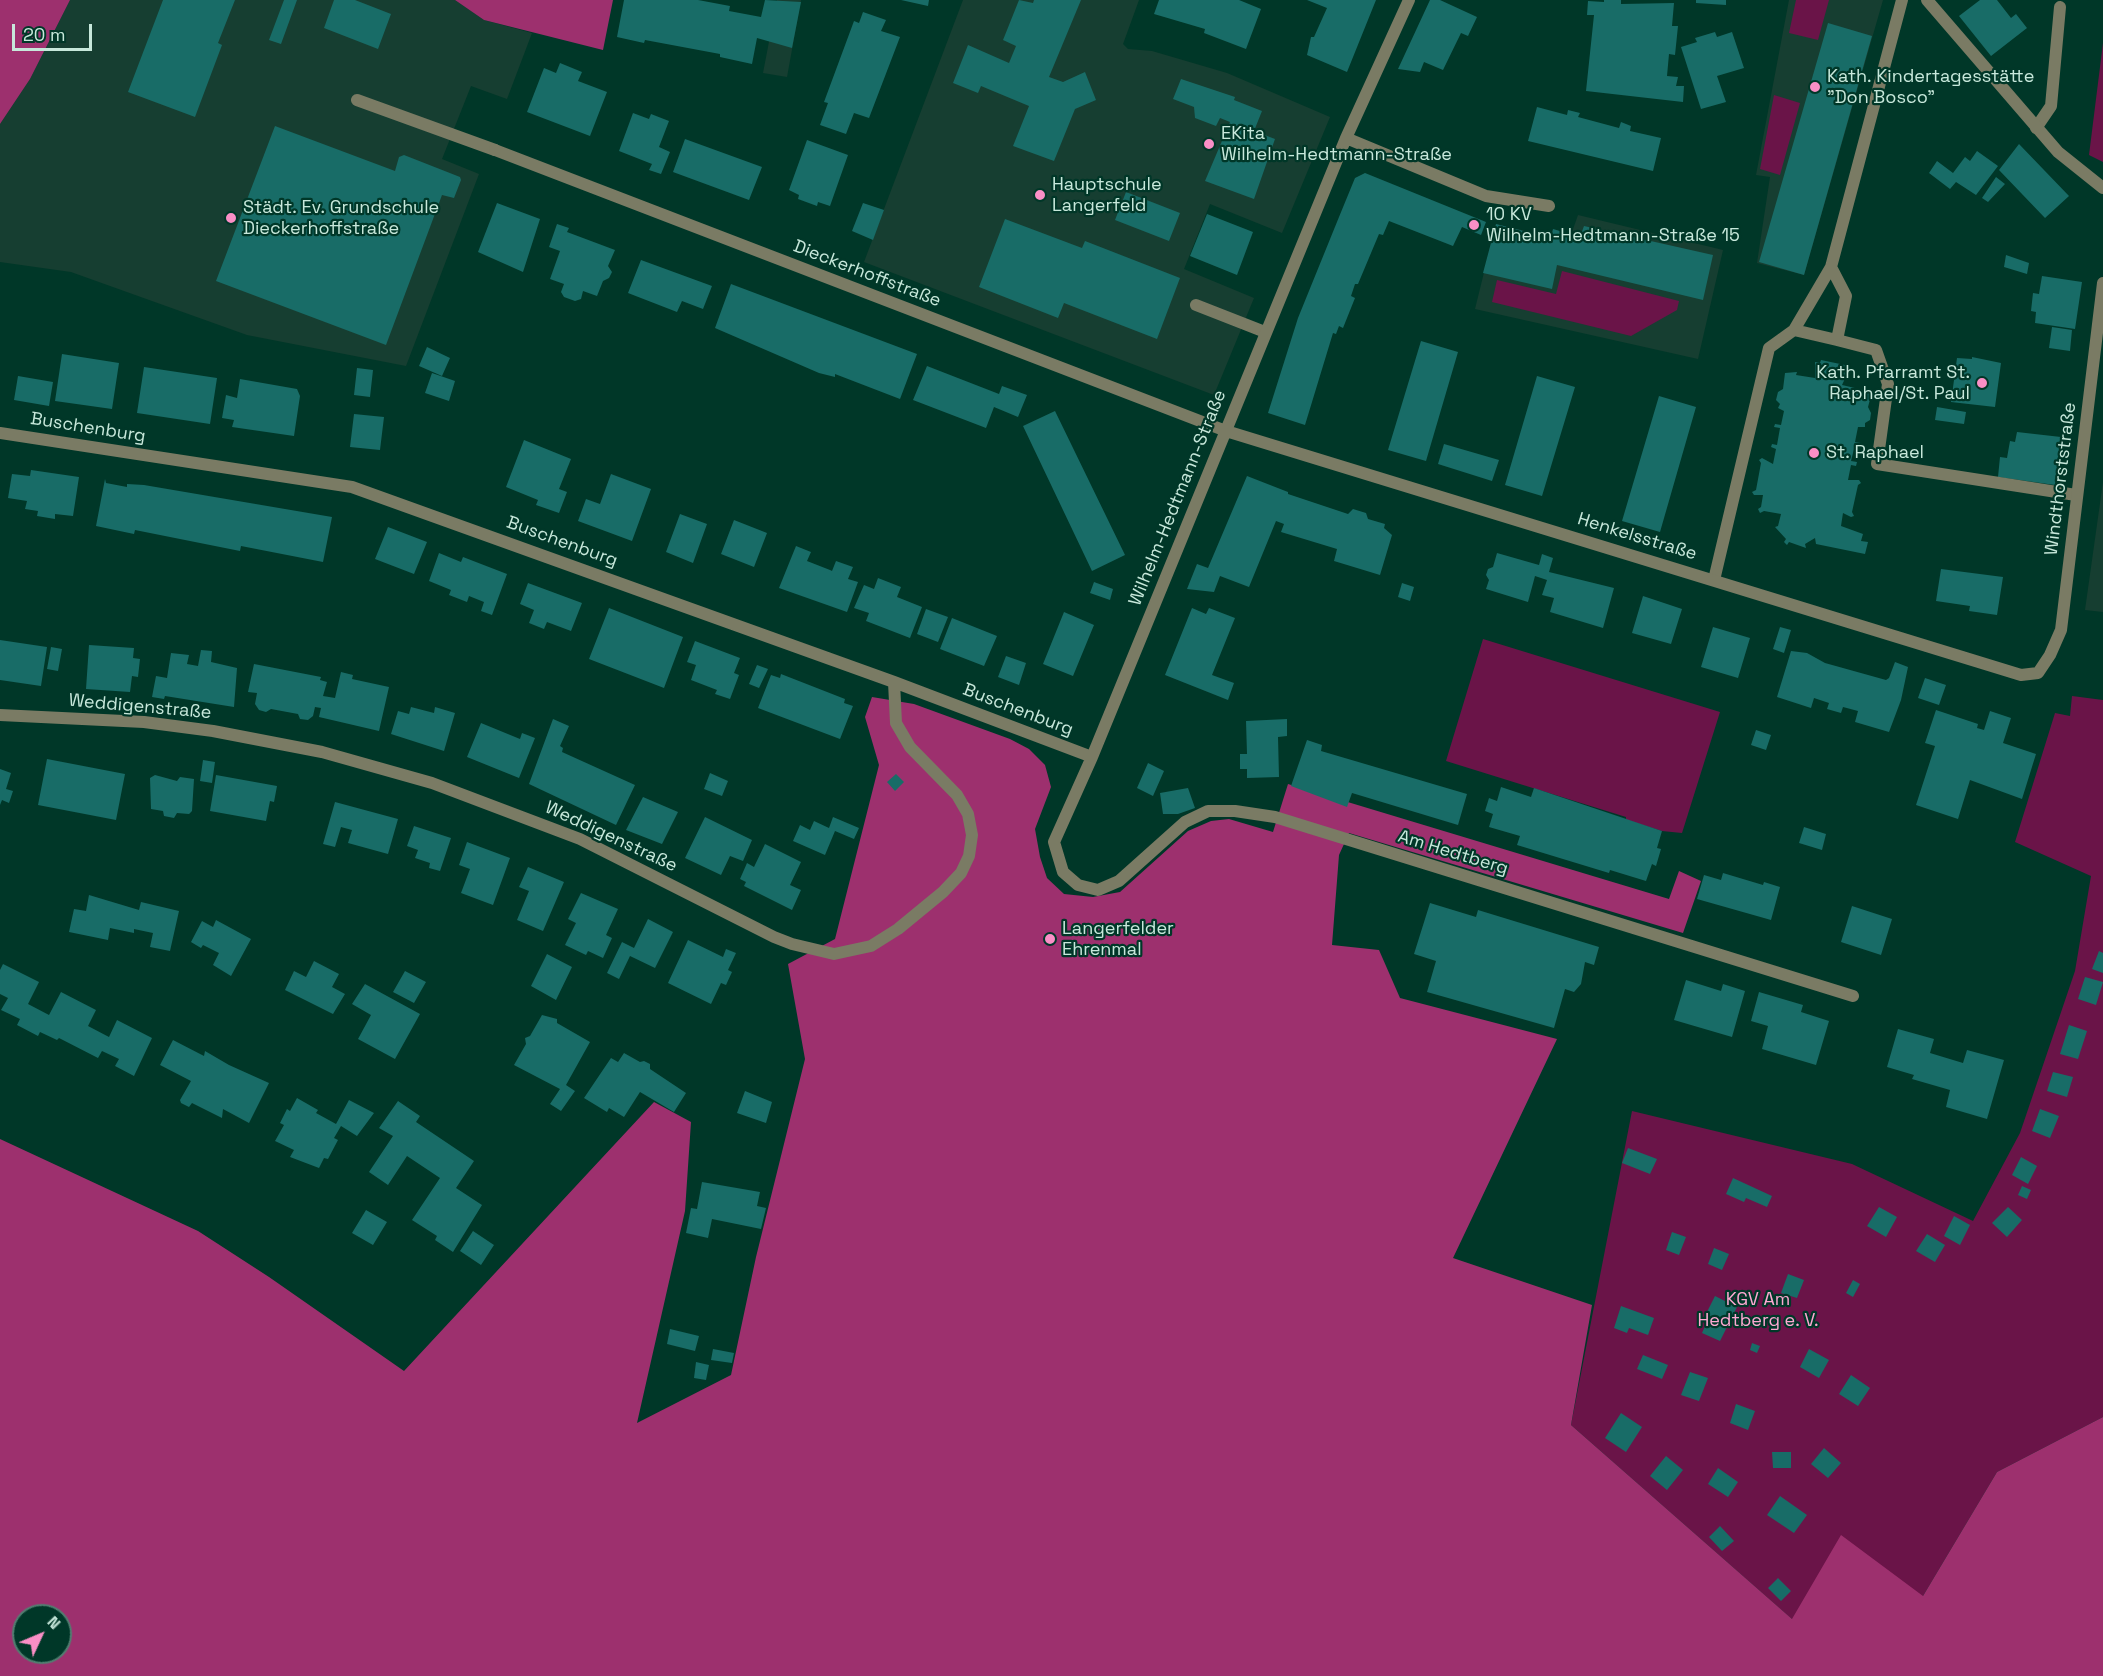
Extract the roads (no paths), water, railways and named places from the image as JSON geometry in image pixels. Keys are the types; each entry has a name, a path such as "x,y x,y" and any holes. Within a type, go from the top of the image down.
{"street":[{"name":"Wilhelm-Hedtmann-Straße","path":"1063,872 1054,842 1092,757 1346,138 1409,0"},
{"path":"1714,580 1769,348 1794,330 1831,267 1902,0"},
{"path":"1927,0 2036,128 2072,165 2103,188"},
{"path":"2036,128 2050,106 2060,7"},
{"name":"Dieckerhoffstraße","path":"357,100 495,150 1226,431"},
{"path":"1346,138 1486,196 1549,206"},
{"path":"1831,267 1846,296 1837,340"},
{"name":"Windthorststraße","path":"2038,673 2050,655 2061,630 2103,283"},
{"path":"1196,305 1265,332"},
{"path":"1794,330 1876,350 1888,384 1877,464 2076,495"},
{"name":"Henkelsstraße","path":"1226,431 2022,675 2038,673"},
{"name":"Buschenburg","path":"0,433 352,487 894,682 1092,757"},
{"name":"Weddigenstraße","path":"0,715 144,722 213,731 322,752 432,783 580,838 783,940 834,954 871,946 898,929 943,892 961,873 969,856 972,835 968,814 957,795 910,747 896,723 894,682"},
{"name":"Am Hedtberg","path":"1063,872 1078,885 1098,890 1119,881 1185,822 1208,812 1235,811 1275,817 1853,996"}],"place":[{"name":"Kath. Kindertagesstätte \"Don Bosco\"","path":"1815,87"},
{"name":"EKita Wilhelm-Hedtmann-Straße","path":"1209,144"},
{"name":"Hauptschule Langerfeld","path":"1040,195"},
{"name":"Städt. Ev. Grundschule Dieckerhoffstraße","path":"231,218"},
{"name":"10 KV Wilhelm-Hedtmann-Straße 15","path":"1474,225"},
{"name":"Kath. Pfarramt St. Raphael/St. Paul","path":"1982,383"},
{"name":"St. Raphael","path":"1814,453"},
{"name":"Langerfelder Ehrenmal","path":"1050,939"}],"park label":[{"name":"KGV Am Hedtberg e. V.","path":"1758,1310"}]}
